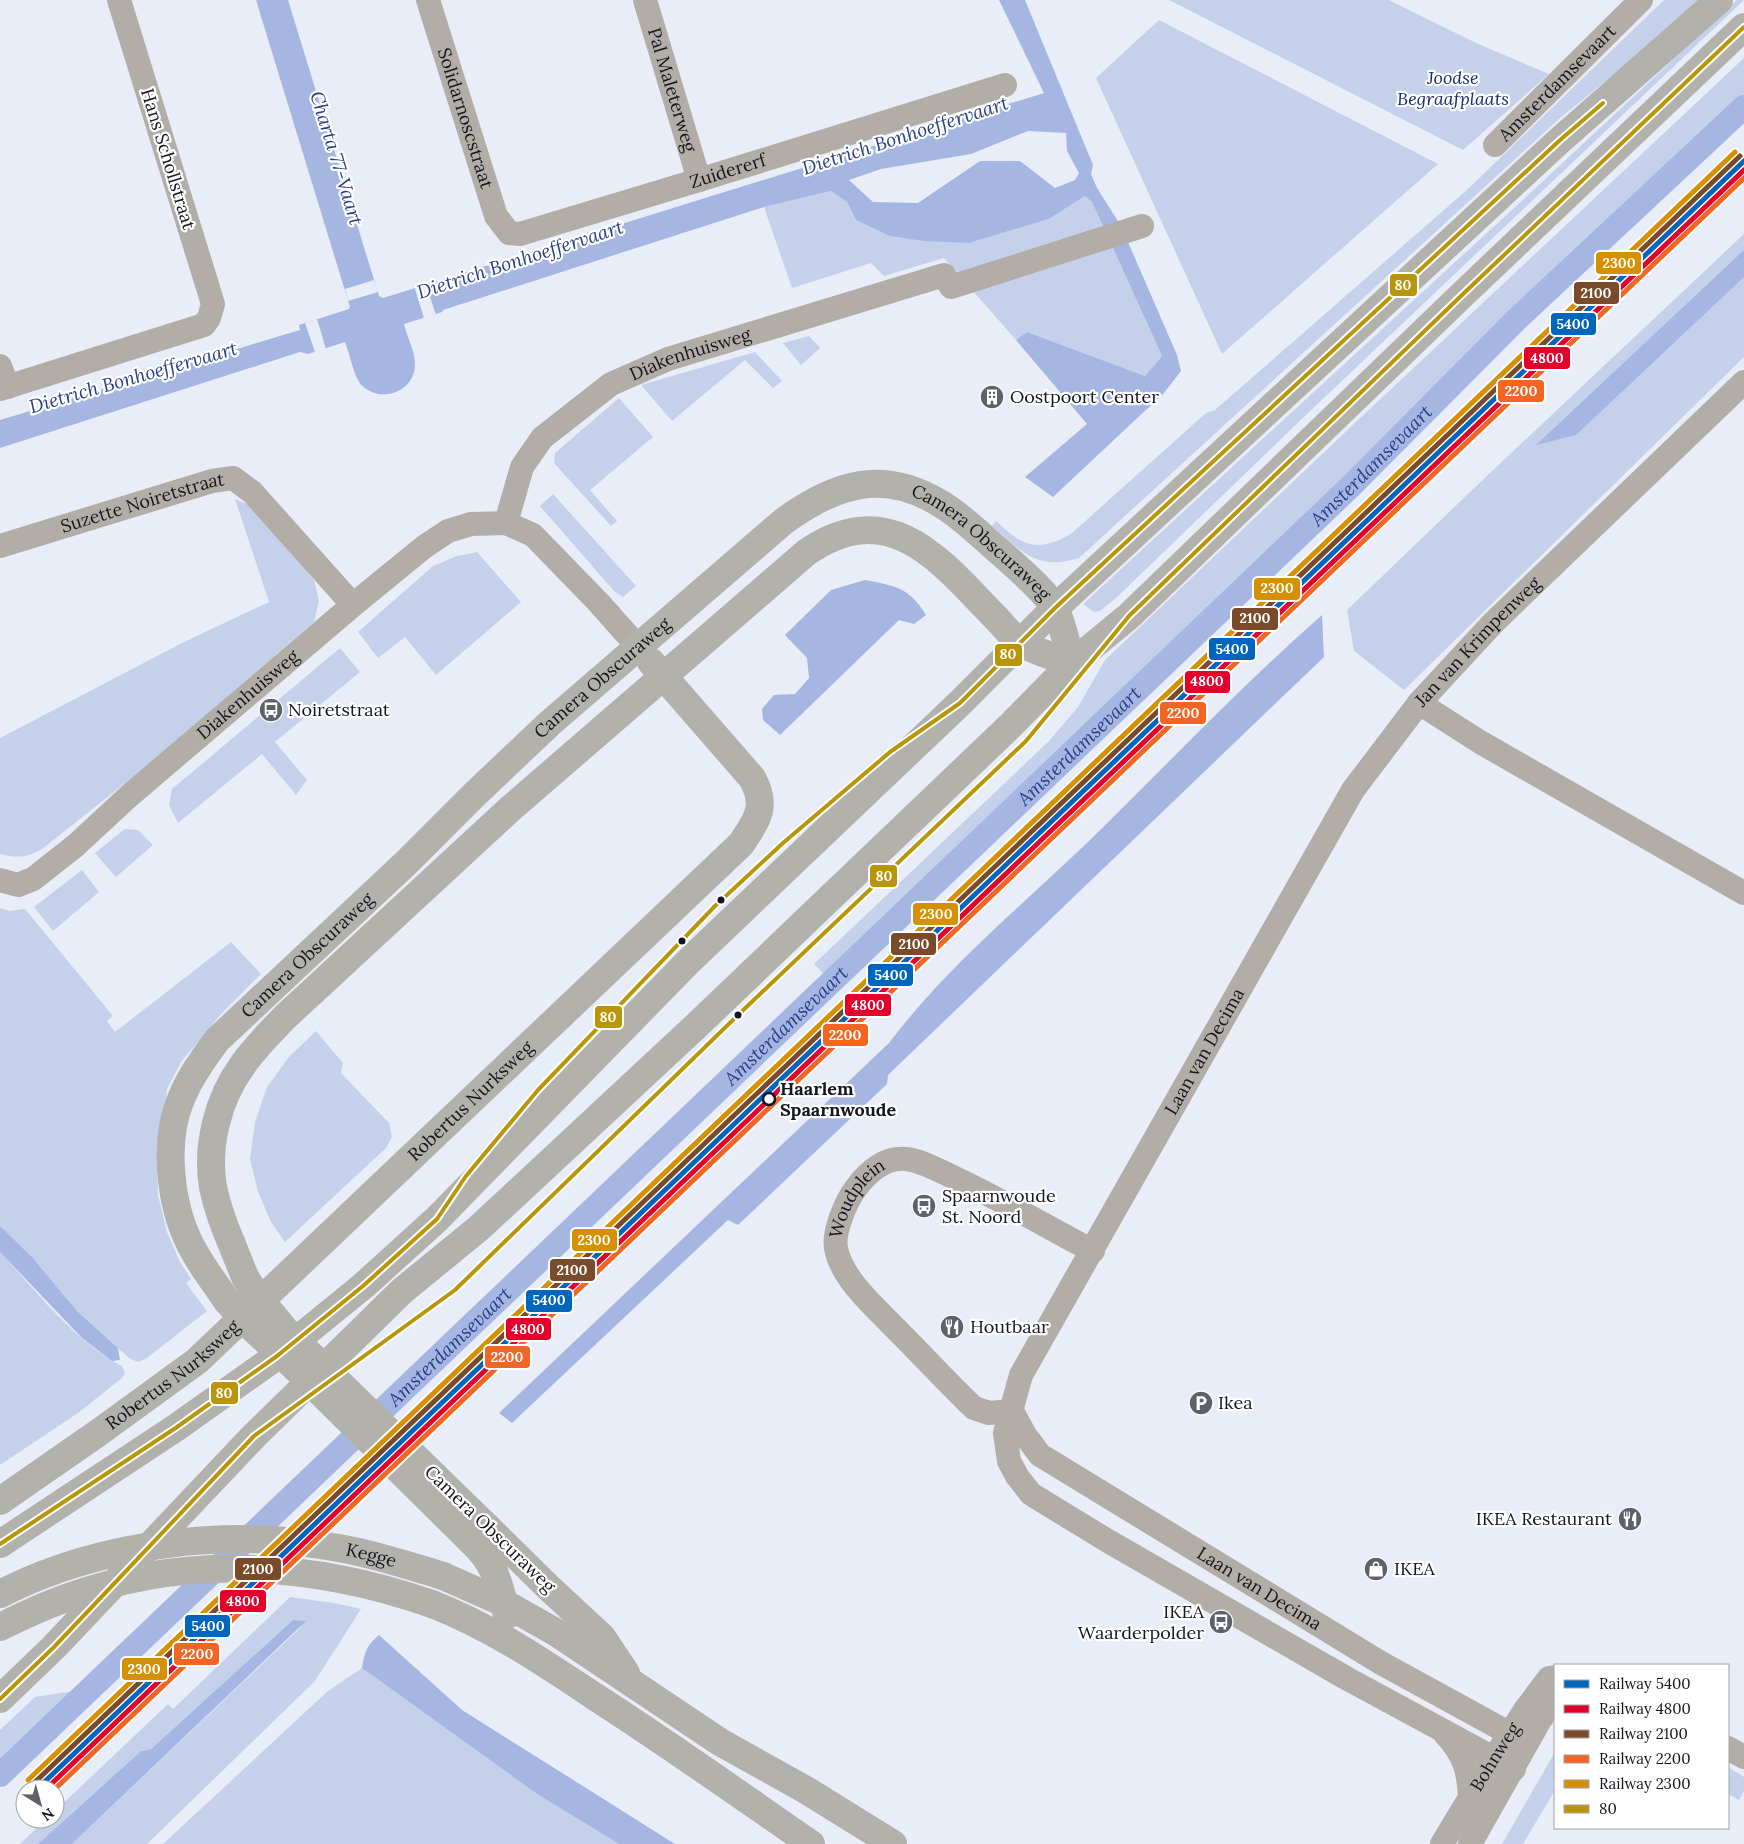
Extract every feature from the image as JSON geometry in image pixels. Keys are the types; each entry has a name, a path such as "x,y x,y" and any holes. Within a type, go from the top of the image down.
{"main road":[{"path":"0,1544 177,1427 277,1356 363,1286 437,1218 689,961 960,703 1055,608 1551,148 1719,0"},
{"path":"0,1699 54,1647 254,1436 402,1291 479,1228 581,1131 695,1027 1005,730 1072,663 1129,616 1448,308 1744,27"},
{"name":"Camera Obscuraweg","path":"893,1844 806,1790 720,1742 632,1682 602,1637 548,1587 478,1533 246,1322 227,1301 204,1268 184,1231 171,1172 172,1135 175,1117 189,1082 217,1040 406,863 475,794 550,724 784,521 825,495 844,488 864,484 887,484 908,488 943,504 980,534 1035,585 1055,608 1072,663"},
{"name":"Camera Obscuraweg","path":"520,1647 508,1620 493,1567 481,1551 478,1533 286,1331 255,1294 245,1277 220,1216 213,1186 212,1155 216,1122 229,1085 254,1050 285,1017 426,886 623,709 820,543 855,531 878,530 901,536 929,552 1020,643 1072,663"},
{"name":"Robertus Nurksweg","path":"0,1501 197,1361 741,844 752,828 760,811 760,792 752,778 639,648"},
{"name":"Kegge","path":"0,1594 49,1573 128,1550 219,1539 302,1542 384,1558 443,1576 504,1603 557,1632 632,1682"},
{"name":"Kegge","path":"0,1627 66,1598 146,1577 229,1568 271,1569 322,1575 394,1591 432,1604 478,1624 520,1647"},
{"path":"520,1647 629,1718 811,1844"}],"street":[{"name":"Hans Schollstraat","path":"3,380 204,325 209,318 213,304 119,0"},
{"name":"Solidarnoscstraat","path":"428,0 496,216 508,234"},
{"name":"Pal Maleterweg","path":"645,0 699,180"},
{"name":"Amsterdamsevaart","path":"1494,144 1641,0"},
{"name":"Zuidererf","path":"508,234 520,234 1005,85"},
{"name":"Diakenhuisweg","path":"506,523 522,467 542,438 611,384 668,359 944,275 951,287 1135,228"},
{"name":"Jan van Krimpenweg","path":"1744,382 1493,623 1419,703 1480,742 1744,893"},
{"name":"Suzette Noiretstraat","path":"0,546 212,481 233,478 252,492 354,605"},
{"name":"Diakenhuisweg","path":"0,880 18,885 33,880 75,846 128,796 354,605 424,547 448,531 471,524 506,523 533,535 599,603 639,648"},
{"name":"Laan van Decima","path":"1419,703 1353,790 1021,1376 1005,1433 1009,1461 1017,1476 1031,1494 1151,1566 1346,1678 1504,1763"},
{"name":"Woudplein","path":"1012,1411 990,1413 974,1408 873,1306 845,1271 836,1248 839,1224 847,1199 864,1178 890,1160 906,1159 933,1168 974,1187 1093,1251"},
{"name":"Laan van Decima","path":"1012,1411 1025,1435 1040,1455 1381,1664 1519,1738"},
{"name":"Bohnweg","path":"1470,1844 1504,1763 1519,1738 1549,1678 1554,1677"},
{"name":"Bohnweg","path":"1519,1738 1540,1720 1554,1701"},
{"name":"Laan van Decima","path":"1438,1727 1456,1745 1465,1762 1470,1798"},
{"path":"1729,1749 1744,1757"},
{"name":"Bohnweg","path":"1442,1844 1470,1798 1504,1763"}],"green space":[{"name":"Joodse Begraafplaats","path":"1169,0 1389,0 1476,43 1549,74 1463,150"},
{"path":"1664,0 1702,0 1683,18 1559,119 1079,558 1052,562 1031,557 1012,544 992,526 996,521 1019,539 1028,544 1035,545 1048,544 1072,533 1206,413 1215,410 1468,189"},
{"path":"1737,0 1744,0 1307,414 1115,599 1100,611 1094,612 1083,604 1527,196"},
{"path":"1159,20 1438,164 1222,354 1096,78"},
{"path":"1744,58 1744,98 1089,725 828,978 814,964 1049,741 1078,707 1105,660"},
{"path":"831,191 847,202 856,220 969,243 1049,219 1085,196 1092,202 1162,356 1145,376 1027,332 1016,340 944,258 884,276 871,263 792,288 764,207"},
{"path":"1744,234 1744,357 1404,690 1354,651 1347,610"},
{"path":"809,336 820,348 801,365 783,343"},
{"path":"755,352 782,381 773,388 745,360 672,421 641,385"},
{"path":"619,398 653,437 590,490 617,521 611,526 554,463 555,453"},
{"path":"553,494 636,586 623,597 614,591 540,506"},
{"path":"235,499 247,504 284,542 314,580 319,601 314,622 143,769 42,849 22,856 0,854 0,738 184,642 269,602"},
{"path":"477,552 521,602 436,675 405,637 378,658 358,632 433,566 457,556"},
{"path":"340,648 360,672 275,742 307,780 296,795 262,754 178,823 169,805 172,789"},
{"path":"125,829 138,830 153,845 116,877 95,853"},
{"path":"82,870 99,892 53,931 34,907"},
{"path":"0,908 9,911 25,909 113,1016 107,1021 115,1032 231,942 261,974 222,1013 181,1062 167,1089 165,1118 157,1151 158,1195 167,1232 180,1262 191,1279 186,1283 207,1311 147,1358 138,1362 129,1358 77,1311 32,1257 0,1226"},
{"path":"316,1031 343,1063 341,1073 389,1123 392,1137 386,1148 285,1242 271,1222 258,1192 250,1159 255,1122 267,1087 289,1057"},
{"path":"0,1252 72,1330 88,1344 122,1366 125,1373 122,1378 78,1413 0,1465"},
{"path":"290,1597 361,1609 315,1681 147,1844 72,1844 297,1631 305,1621 293,1620 151,1749 141,1751 65,1820 65,1802 168,1704 173,1709"},
{"path":"362,1668 537,1794 619,1844 163,1844 328,1691"},
{"path":"80,1690 0,1764 0,1730 35,1697"},
{"path":"1554,1754 1554,1792 1523,1844 1502,1844"},
{"path":"1729,1768 1744,1777 1744,1791 1739,1800 1729,1795"},
{"path":"36,1829 55,1829 38,1844 20,1844"}],"water":[{"name":"Dietrich Bonhoeffervaart","path":"256,0 288,0 379,296 383,298 1044,93 999,0 1025,0 1093,165 1091,174 1097,188 1121,226 1177,355 1181,371 1164,393 1053,497 1025,477 1087,424 1016,340 1027,332 1145,376 1162,356 1092,202 1085,196 1049,219 969,243 924,241 890,236 856,220 847,202 831,191 764,207 404,324 414,354 415,364 409,383 393,393 375,393 366,389 359,382 345,342 308,354 300,352 0,448 0,420 300,330 299,325 349,309 350,307","holes":["1028,131 1066,133 1067,151 1079,173 1075,180 1055,188 1020,161 980,161 918,203 873,202 849,180 881,169 971,154"]},
{"path":"1744,250 1744,277 1576,435 1536,445"},
{"path":"865,580 893,586 907,593 926,615 914,624 899,620 780,735 763,720 762,709 774,695 795,694 809,678 807,658 785,635 831,590"},
{"path":"1322,615 1324,657 888,1075 887,1084 738,1225 728,1220 512,1423 499,1413 889,1043 911,1015 959,964 1088,842 1262,670"},
{"path":"0,1226 32,1257 77,1311 118,1348 120,1360 112,1361 82,1338 0,1252"},
{"path":"293,1620 306,1621 72,1844 38,1844 55,1829 65,1829 65,1820 141,1751 151,1749"},
{"path":"379,1635 462,1710 675,1844 619,1844 537,1794 362,1668 367,1650"}],"pier":[{"path":"374,280 378,292 348,301 345,289"},
{"path":"426,285 436,315 424,318 415,289"},
{"path":"317,319 326,349 315,352 305,323"}],"waterway":[{"name":"Amsterdamsevaart","path":"0,1775 1350,487 1516,320 1744,107"}],"rail line":[{"name":"2300","path":"29,1779 1735,152"},
{"name":"2100","path":"38,1779 1740,156"},
{"name":"5400","path":"47,1779 1744,161"},
{"name":"4800","path":"56,1779 1744,170"},
{"name":"2200","path":"65,1779 1744,178"}],"transit line":[{"name":"80","path":"0,1699 54,1647 254,1436 455,1290 737,1016 1026,741 1129,616 1463,294 1744,27"},
{"name":"80","path":"0,1544 177,1427 277,1356 363,1286 437,1219 466,1176 538,1090 715,906 783,843 890,752 960,703 1055,608 1559,141 1603,103"}],"place":[{"name":"Oostpoort Center","path":"992,397"},
{"name":"Noiretstraat","path":"271,710"},
{"name":"Haarlem Spaarnwoude","path":"769,1099"},
{"name":"Spaarnwoude St. Noord","path":"924,1206"},
{"name":"Houtbaar","path":"952,1327"},
{"name":"Ikea","path":"1201,1403"},
{"name":"IKEA Restaurant","path":"1630,1519"},
{"name":"IKEA","path":"1376,1569"},
{"name":"IKEA Waarderpolder","path":"1221,1622"}],"water label":[{"name":"Charta 77-Vaart","path":"337,158"}]}
